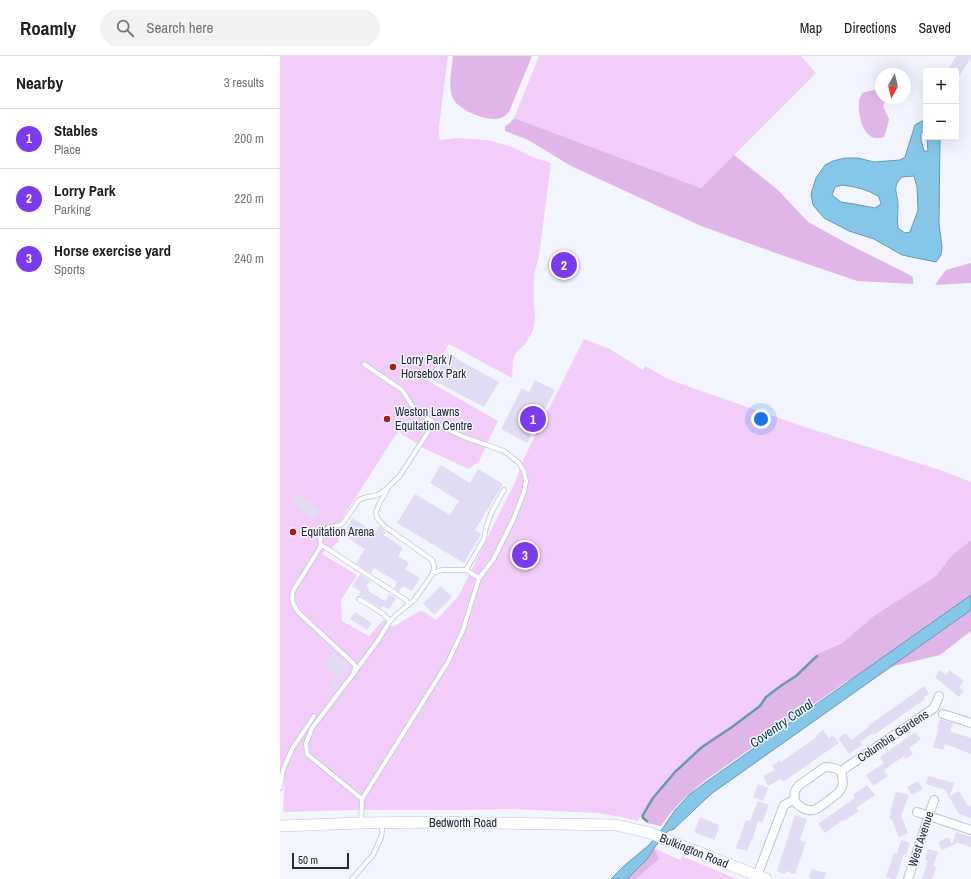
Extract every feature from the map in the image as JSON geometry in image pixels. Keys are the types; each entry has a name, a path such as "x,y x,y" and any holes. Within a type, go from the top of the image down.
{"main road":[{"name":"Bedworth Road","path":"280,826 383,822 593,824 616,825 648,832"},
{"name":"Bulkington Road","path":"648,832 670,842 762,877"}],"street":[{"name":"Columbia Gardens","path":"841,771 934,708 939,696"},
{"path":"943,714 971,723"},
{"path":"825,767 834,768 841,771 843,785 839,793 815,810 806,810 797,805 794,800 795,791 798,786 825,767"},
{"path":"762,877 784,805 794,800"},
{"name":"West Avenue","path":"908,879 934,800"},
{"path":"917,812 971,830"}],"lane":[{"path":"361,823 362,799 448,662 463,630 478,578 493,560 513,520 524,492 526,481 524,471 518,462 504,451 464,437 434,423 412,407 402,390 364,364"},
{"path":"362,799 307,754 306,744 312,728 379,639 390,621 414,600 433,573 434,566 432,560 384,526 378,518 376,512 388,488 399,477 434,423"},
{"path":"354,672 353,663 298,612 291,598 293,591 321,546 320,537 325,529 329,526 340,525 343,523 362,498 378,495 388,488"},
{"path":"466,570 484,539 492,511 504,490"},
{"path":"321,546 325,547 406,600 409,605"},
{"path":"433,573 442,570 466,570 478,578"},
{"path":"358,599 382,614 390,621"},
{"path":"280,788 283,770 292,749 314,716"},
{"path":"352,879 373,855 381,838 383,822"}],"shaded area":[{"path":"280,56 448,56 439,126 440,140 456,138 487,140 510,146 535,158 551,163 539,256 534,275 534,326 526,343 515,354 513,360 512,378 449,344 428,381 498,421 479,461 469,469 425,449 399,432 395,436 343,517 343,532 338,542 330,552 326,549 322,554 357,575 341,600 342,621 369,636 383,620 393,627 421,610 436,620 458,597 516,480 524,458 584,339 610,349 643,370 645,366 668,379 704,392 802,426 940,470 971,482 971,540 951,556 936,576 875,615 842,643 816,655 794,677 781,684 765,697 759,706 730,728 701,747 674,772 652,797 638,821 598,813 511,809 283,812 285,770 280,770"},
{"path":"453,56 532,56 509,112 504,117 496,119 484,118 471,113 454,101 450,81"},
{"path":"539,56 801,56 816,73 701,188 514,118"},
{"path":"875,90 875,104 884,104 883,106 889,119 884,137 882,138 872,137 864,130 859,112 859,102 862,93"},
{"path":"514,118 701,188 734,155 778,190 808,222 908,274 913,277 913,284 857,281 701,226 571,166 528,140 505,131 505,126"},
{"path":"971,263 971,283 935,285 946,270"},
{"path":"971,540 971,631 940,655 873,671 847,681 703,782 677,805 661,826 647,823 641,818 641,815 652,797 674,772 701,747 730,728 759,706 765,697 781,684 794,677 816,655 842,643 875,615 936,576 951,556"},
{"path":"654,848 680,860 682,856 737,879 636,879 659,859"},
{"path":"654,848 659,859 636,879 627,879 648,858"}],"water":[{"path":"923,121 921,140 924,151 928,151 927,140 940,140 939,223 942,247 941,255 936,262 902,255 874,239 849,231 824,218 813,205 811,194 816,178 825,165 845,158 858,158 874,162 900,160 905,157 915,125","holes":["914,176 917,187 918,210 910,232 905,233 898,228 897,184 902,177","842,185 866,190 879,197 881,204 875,208 841,202 832,195 835,187"]},
{"path":"971,595 971,610 711,794 674,829 668,831 648,858 627,879 611,879 649,845 675,810 690,794"}],"building":[{"path":"956,56 971,56 960,75 959,68 949,68"},
{"path":"448,354 499,382 484,407 433,380"},
{"path":"535,380 555,390 527,443 501,429 522,388 529,392"},
{"path":"441,465 470,483 478,469 503,484 475,530 481,534 464,563 397,523 415,494 450,515 459,501 430,483"},
{"path":"296,492 321,512 314,520 290,500"},
{"path":"353,518 375,533 379,526 386,532 384,535 403,548 398,556 409,563 405,569 420,578 412,591 403,586 399,592 394,588 397,582 374,568 371,573 356,563 365,549 342,534"},
{"path":"360,574 370,581 366,586 370,589 368,591 385,601 389,594 396,598 389,609 383,606 381,608 359,595 361,592 352,586"},
{"path":"441,586 452,597 434,615 423,603"},
{"path":"355,612 372,623 367,630 350,619"},
{"path":"334,653 350,665 341,678 325,666"},
{"path":"940,670 946,675 949,670 964,681 959,687 964,691 959,697 935,677"},
{"path":"336,675 341,679 334,689 329,685"},
{"path":"924,686 929,694 924,697 925,699 874,735 873,733 860,742 862,745 849,754 838,738 846,733 851,740"},
{"path":"940,719 953,723 950,731 971,738 971,754 945,744 943,750 933,747 939,728 937,728"},
{"path":"823,730 829,738 833,735 839,743 783,782 781,779 768,786 763,776 775,770 772,766 780,760 781,762 817,737 815,736"},
{"path":"915,732 921,739 909,748 913,754 906,759 904,756 884,770 888,776 873,786 866,775 884,763 880,757"},
{"path":"928,776 954,783 950,796 959,791 967,805 971,806 971,818 959,814 945,790 926,784"},
{"path":"918,781 923,789 912,795 907,787"},
{"path":"758,784 768,788 763,801 753,797"},
{"path":"867,785 875,795 856,808 859,811 825,833 818,824 855,798 853,795"},
{"path":"896,792 909,795 901,816 908,833 899,837 892,820 889,818"},
{"path":"758,801 769,805 762,823 758,821 752,841 751,840 747,851 736,848 746,820 750,821"},
{"path":"795,815 807,819 800,840 806,842 795,874 786,871 785,874 777,871"},
{"path":"700,817 719,825 714,840 694,832"},
{"path":"956,832 971,837 971,847 958,843 942,850 938,842 948,837 952,844"},
{"path":"901,840 910,843 906,855 904,854 896,879 892,879 886,877 894,853 897,854"},
{"path":"928,849 938,852 933,866 936,867 932,879 922,879 928,861 925,860"},
{"path":"812,869 826,873 824,879 809,878"}],"waterway":[{"path":"647,821 643,818 643,815 653,798 675,772 702,747 760,706 766,697 796,676 817,656"}],"place":[{"name":"Lorry Park","path":"564,265"},
{"name":"Lorry Park / Horsebox Park","path":"393,367"},
{"name":"Weston Lawns Equitation Centre","path":"387,419"},
{"name":"Stables","path":"533,419"},
{"name":"Equitation Arena","path":"293,532"},
{"name":"Horse exercise yard","path":"525,555"}],"water label":[{"name":"Coventry Canal","path":"781,723"}]}
